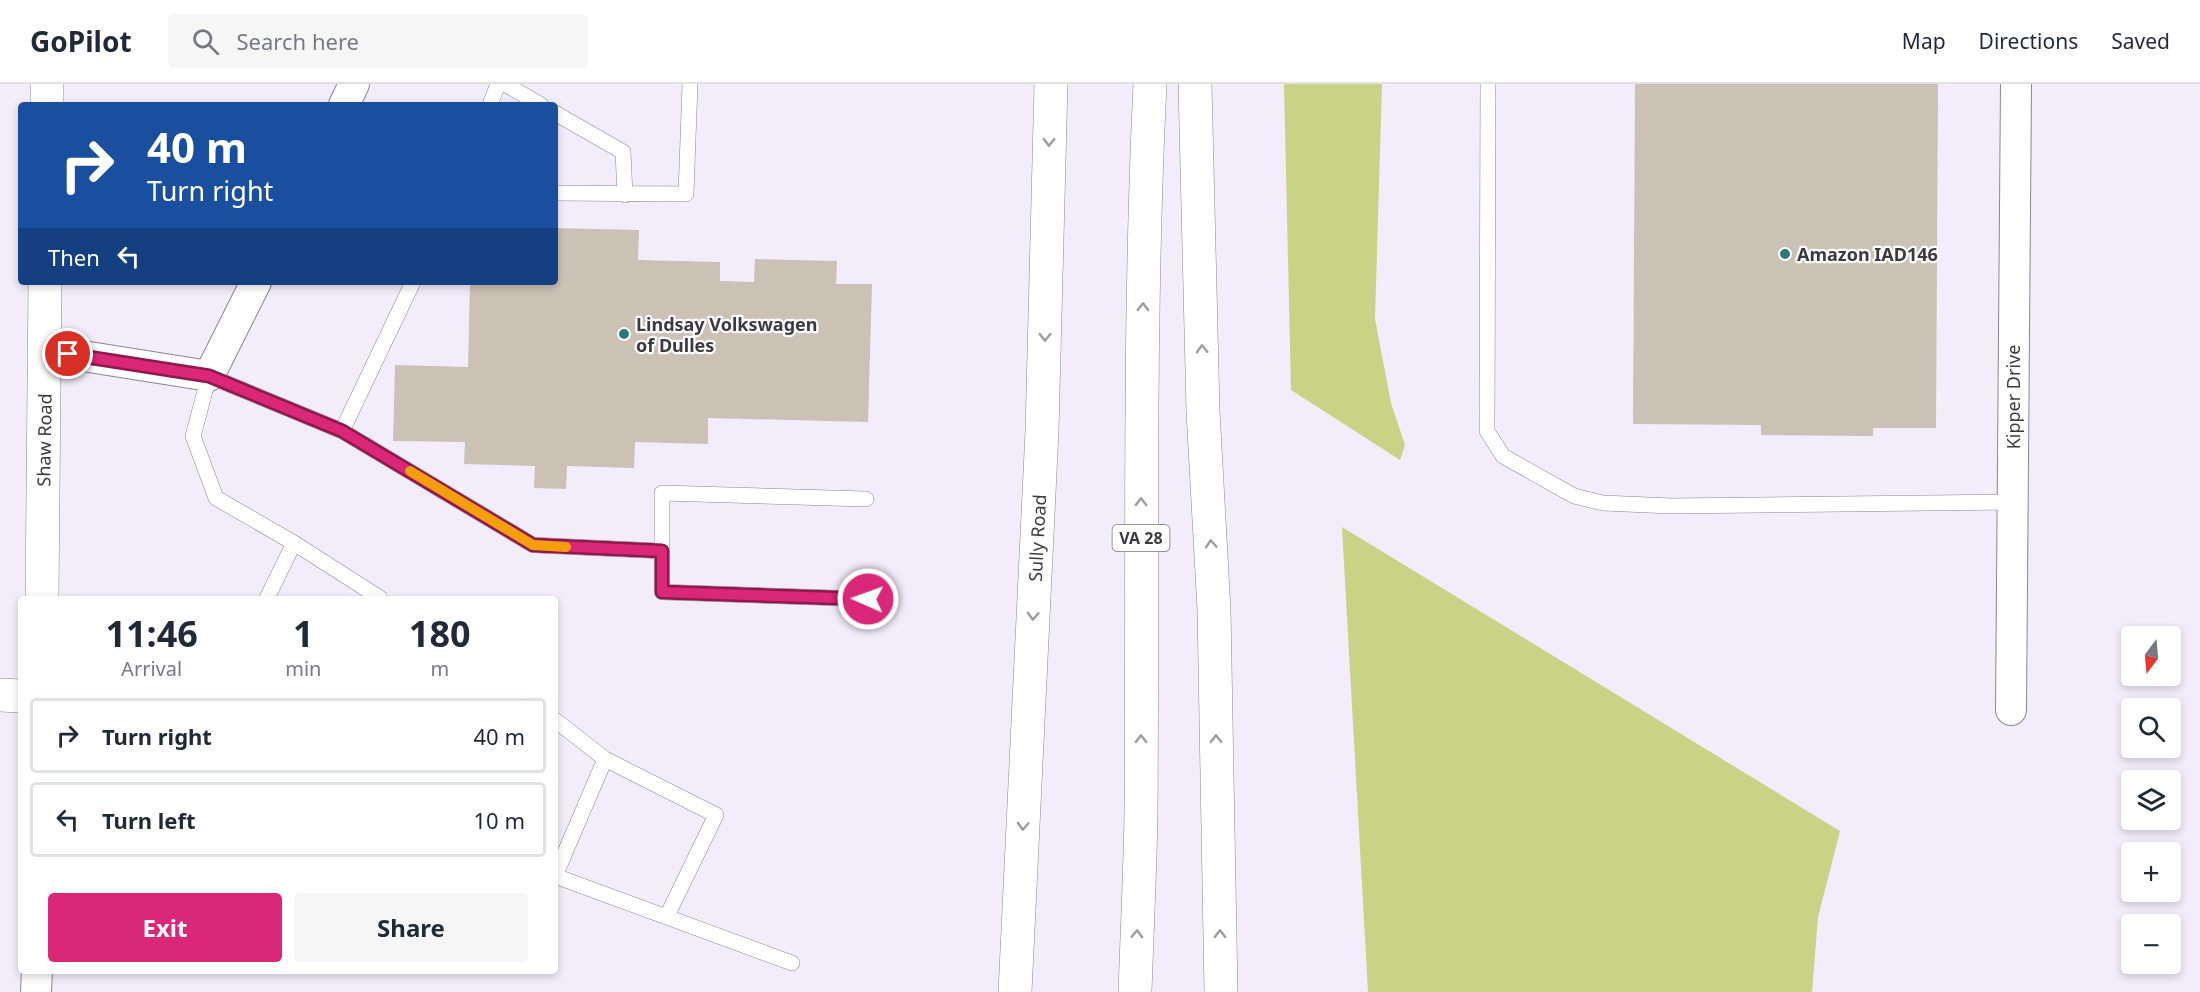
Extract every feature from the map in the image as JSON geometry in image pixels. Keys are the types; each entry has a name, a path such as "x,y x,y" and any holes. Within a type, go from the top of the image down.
{"main road":[{"path":"47,84 47,102"},
{"name":"Sully Road","path":"1015,992 1042,431 1051,84"},
{"name":"VA 28","path":"1135,992 1141,816 1141,413 1146,152 1150,84"},
{"path":"1195,84 1203,411 1214,610 1221,992"},
{"name":"Shaw Road","path":"42,596 45,285"},
{"path":"0,695 18,696"}],"street":[{"path":"345,102 354,84"},
{"name":"Kipper Drive","path":"2011,710 2016,84"},
{"path":"45,350 209,376 254,285"},
{"path":"36,992 37,974"}],"lane":[{"path":"491,102 498,84"},
{"path":"505,84 536,102"},
{"path":"558,193 686,194 690,84"},
{"path":"1488,84 1487,431 1503,456 1574,496 1603,503 1671,506 2012,502"},
{"path":"558,115 623,152 625,195"},
{"path":"342,431 412,285"},
{"path":"377,596 294,543 216,498 193,436 209,376 342,431 533,545 662,551"},
{"path":"866,499 662,493 662,592 868,599"},
{"path":"268,596 294,543"},
{"path":"558,722 605,759 716,815 667,916"},
{"path":"558,869 605,759"},
{"path":"558,877 792,963"}],"green space":[{"path":"1284,84 1382,84 1375,319 1391,403 1405,445 1400,460 1291,390"},
{"path":"1342,527 1840,831 1818,917 1812,992 1368,992"}],"building":[{"name":"Amazon IAD146","path":"1635,84 1938,84 1936,428 1873,428 1873,436 1761,435 1761,425 1633,424"},
{"path":"558,228 639,230 638,260 720,262 720,281 754,282 755,259 837,261 836,284 872,284 868,422 708,418 708,444 635,442 634,468 567,466 566,489 534,488 535,466 464,464 465,442 393,441 395,365 468,367 470,285 558,285"}],"slow traffic":[{"path":"410,471 533,545 566,547"}],"place":[{"name":"Amazon IAD146","path":"1785,254"},
{"name":"Lindsay Volkswagen of Dulles","path":"624,334"}],"route":[{"path":"68,354 209,376 342,431 533,545 662,551 662,592 868,599"}]}
